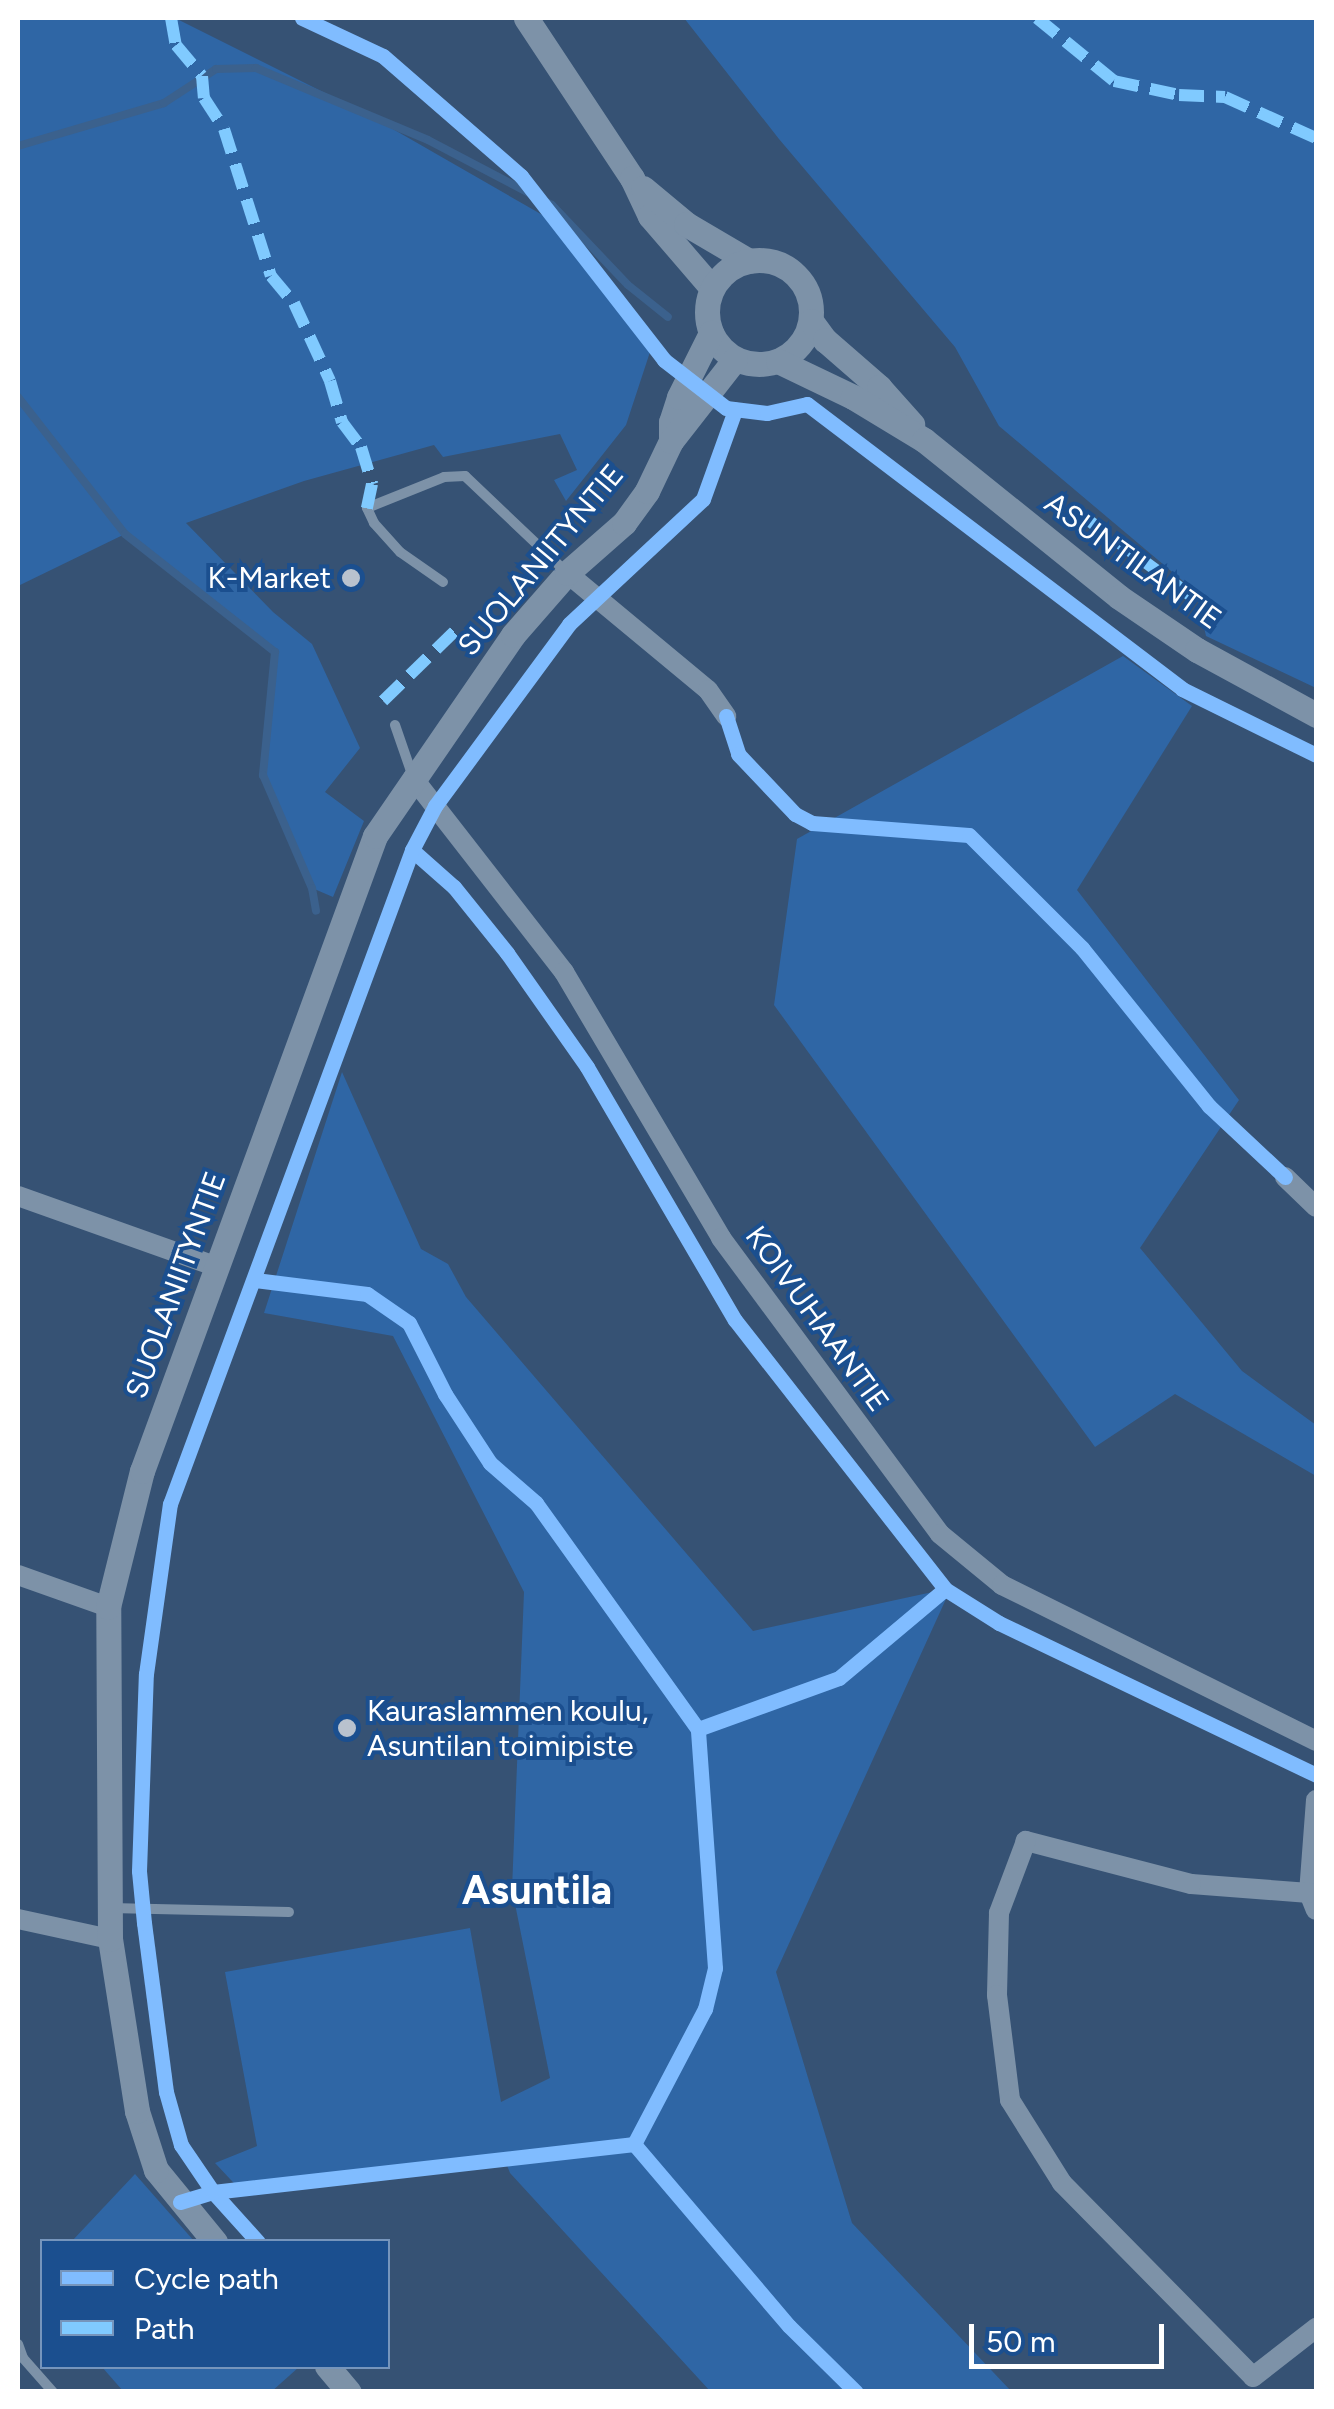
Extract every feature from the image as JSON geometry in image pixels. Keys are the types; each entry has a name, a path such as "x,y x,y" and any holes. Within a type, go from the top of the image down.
{"street":[{"path":"526,18 632,178 650,216 712,288"},
{"path":"632,178 686,224 749,260 778,263 790,270 808,292 811,321 800,346 778,362 749,364 735,359 711,333 706,310 712,288 722,275 749,260"},
{"name":"ASUNTILANTIE","path":"811,321 825,340 880,388 924,440"},
{"name":"SUOLANIITYNTIE","path":"671,441 670,422 678,397 711,333"},
{"name":"SUOLANIITYNTIE","path":"213,2239 156,2170 137,2111 110,1939 108,1606 142,1471 375,836 513,635 567,573 624,523 647,492 671,441 735,359"},
{"name":"ASUNTILANTIE","path":"778,362 853,397 924,440 1119,597 1198,650 1316,715"},
{"path":"567,573 708,690 726,716"},
{"name":"KOIVUHAANTIE","path":"413,778 564,972 720,1238 940,1534 1002,1585 1316,1741"},
{"path":"1285,1178 1316,1207"},
{"path":"18,1196 217,1267"},
{"path":"18,1575 108,1606"},
{"path":"1316,1800 1313,1901 1191,1884 1026,1840 1000,1912 997,1995 1010,2100 1062,2183 1253,2377 1316,2328"},
{"path":"18,1920 110,1939"},
{"path":"330,2369 349,2392"}],"lane":[{"path":"443,582 400,552 374,524 367,508 444,476 465,476 567,573"},
{"path":"394,725 413,778"},
{"path":"109,1908 289,1912"},
{"path":"18,2344 23,2358 53,2392"}],"shaded area":[{"path":"18,18 175,18 365,113 546,217 650,352 626,425 566,501 554,480 577,470 560,434 443,457 434,445 304,481 186,523 273,612 312,644 360,748 325,792 364,821 333,897 312,888 263,775 275,652 125,534 18,586"},
{"path":"684,18 1316,18 1316,688 1206,636 1196,592 999,426 955,347 779,139"},
{"path":"1123,656 1192,706 1077,890 1239,1100 1140,1248 1242,1371 1316,1425 1316,1476 1175,1394 1095,1447 774,1005 797,839"},
{"path":"342,1072 421,1249 448,1264 466,1297 753,1631 951,1588 776,1972 852,2223 1011,2391 710,2391 510,2173 506,2163 246,2196 215,2163 257,2146 225,1972 470,1928 501,2102 550,2078 512,1889 524,1592 393,1336 264,1313"},
{"path":"135,2174 192,2239 74,2239"},
{"path":"104,2369 297,2369 271,2392 123,2391"}],"waterway":[{"path":"18,146 164,103 216,69 256,68 428,140 552,205 628,285 668,317"},
{"path":"18,397 125,534 275,652 263,775 312,888 316,911"}],"marked path":[{"path":"171,18 176,45 202,76 204,98 224,129 271,276 294,303 330,381 342,422 361,447 372,484 367,508"},
{"path":"1037,18 1114,81 1179,95 1225,97 1316,138"},
{"path":"1084,517 1206,607"},
{"path":"383,701 455,631"}],"cycle path":[{"path":"302,18 383,56 521,176 664,360 726,408 767,413 807,404 1182,689 1316,755"},
{"path":"255,2239 213,2192 181,2145 166,2092 144,1923 139,1871 146,1674 170,1504 412,850 435,806 569,624 703,499 735,410"},
{"path":"726,716 738,754 795,814 812,823 969,835 1082,948 1209,1106 1285,1177"},
{"path":"412,850 454,887 507,953 587,1067 735,1320 945,1589 999,1623 1316,1775"},
{"path":"255,1280 367,1294 409,1323 445,1394 490,1463 536,1503 698,1729"},
{"path":"634,2144 705,2009 715,1968 698,1729 839,1678 945,1589"},
{"path":"180,2202 213,2192 634,2144 789,2326 856,2392"}],"place":[{"name":"K-Market","path":"351,578"},
{"name":"Kauraslammen koulu, Asuntilan toimipiste","path":"347,1728"}],"district":[{"name":"Asuntila","path":"537,1890"}]}
